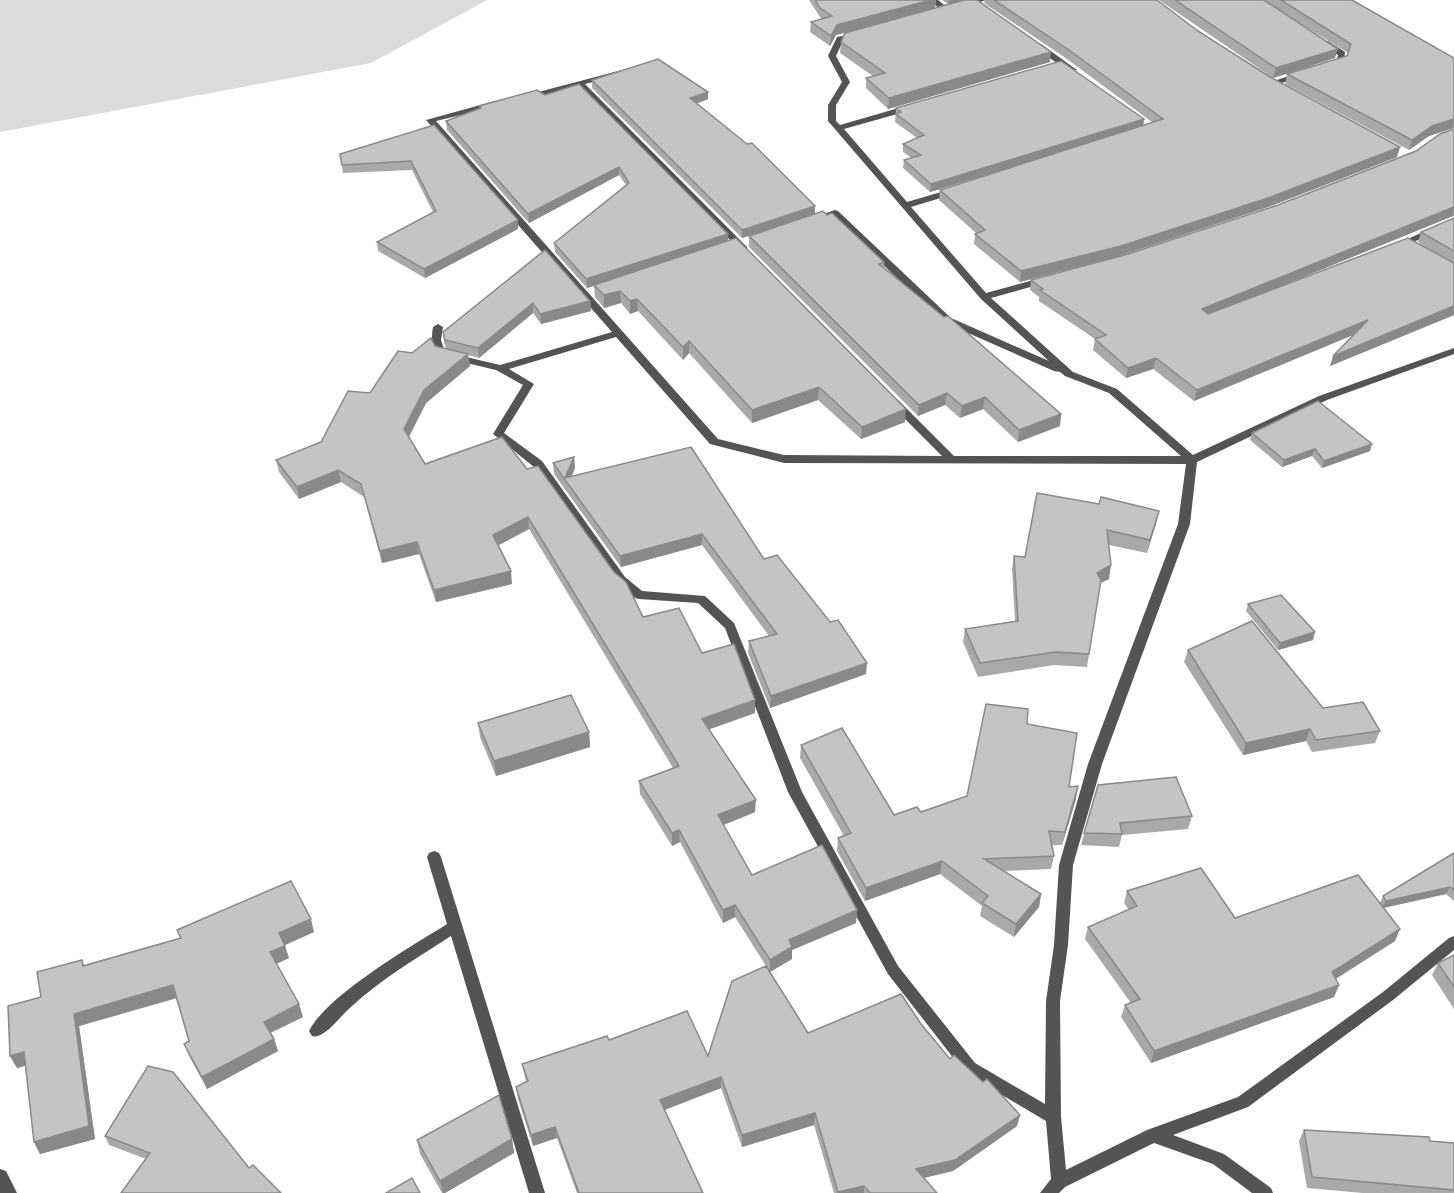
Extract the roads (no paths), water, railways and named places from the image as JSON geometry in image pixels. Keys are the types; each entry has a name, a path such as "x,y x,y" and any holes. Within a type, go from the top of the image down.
{"street":[{"path":"933,0 948,10"},
{"path":"937,14 980,4"},
{"path":"872,31 840,39 832,56 846,82 832,105 832,121 907,205 984,297 1070,374"},
{"path":"1313,36 1342,54 1341,61 1321,68"},
{"path":"1033,43 1081,76"},
{"path":"1051,66 1063,63"},
{"path":"522,97 629,70"},
{"path":"1272,83 1311,70"},
{"path":"1263,77 1281,88"},
{"path":"579,83 745,243 756,261"},
{"path":"510,100 430,120 591,293 616,334 714,442 784,459 1192,460 1323,398 1454,351"},
{"path":"838,128 917,105"},
{"path":"907,205 963,188"},
{"path":"803,224 835,213 948,320 1113,391 1192,460"},
{"path":"1395,247 1454,221"},
{"path":"1406,242 1416,248"},
{"path":"729,248 745,243"},
{"path":"984,297 1059,277"},
{"path":"438,327 436,340 441,354 500,368 529,384 498,434 537,464 621,580 639,595 701,599 730,626 795,792 893,970 970,1068 1053,1117"},
{"path":"500,368 616,334"},
{"path":"887,394 952,460"},
{"path":"1192,460 1184,524 1095,764 1066,865 1053,1000 1053,1187 1154,1135 1243,1102 1388,996 1454,942"},
{"path":"434,857 537,1193"},
{"path":"317,1031 332,1013 371,981 455,926"},
{"path":"1154,1135 1218,1159 1265,1193"},
{"path":"0,1176 9,1193"}]}
